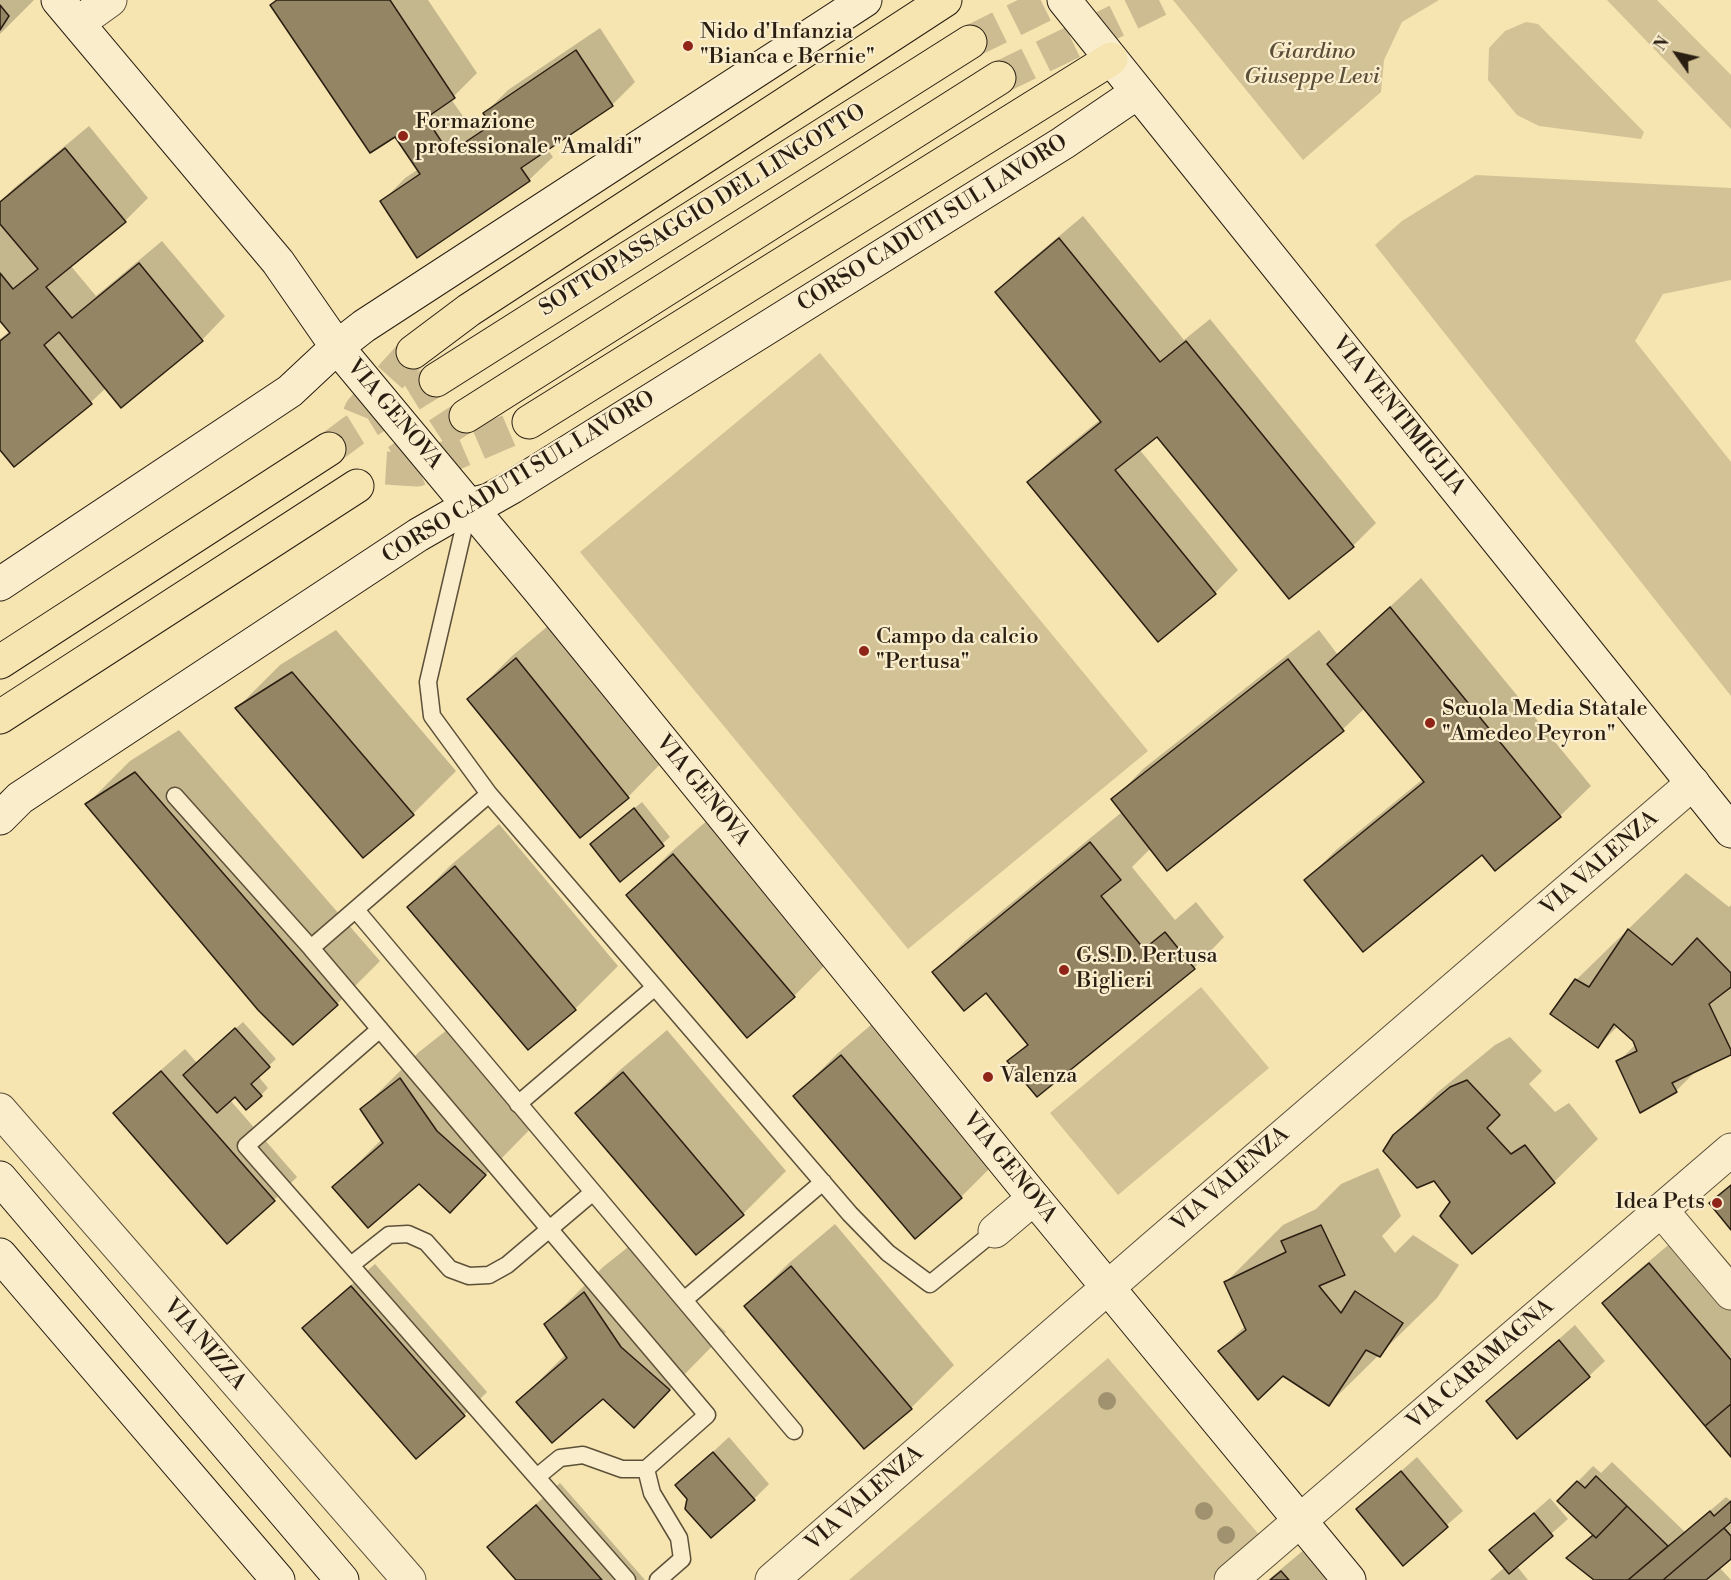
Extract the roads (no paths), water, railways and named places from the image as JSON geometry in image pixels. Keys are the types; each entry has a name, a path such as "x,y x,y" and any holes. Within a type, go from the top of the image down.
{"main road":[{"path":"413,352 469,310 945,0"},
{"name":"SOTTOPASSAGGIO DEL LINGOTTO","path":"436,380 970,42"},
{"path":"530,422 1111,59"},
{"name":"SOTTOPASSAGGIO DEL LINGOTTO","path":"466,416 999,78"},
{"path":"0,662 328,449"},
{"path":"0,717 357,486"}],"street":[{"path":"68,12 110,0"},
{"path":"0,584 290,391 337,347 364,326 865,0"},
{"name":"VIA VENTIMIGLIA","path":"1064,0 1731,831"},
{"name":"VIA GENOVA","path":"68,12 278,262 337,347 470,505 1034,1198 1349,1580"},
{"name":"CORSO CADUTI SUL LAVORO","path":"0,818 20,798 405,544 470,505 489,500 522,481 1063,143 1138,92"},
{"name":"VIA VALENZA","path":"772,1580 1693,783"},
{"name":"VIA NIZZA","path":"0,1110 409,1580"},
{"name":"VIA CARAMAGNA","path":"1231,1580 1731,1150"},
{"path":"0,1178 342,1580"},
{"path":"995,1231 1034,1198"},
{"path":"1661,1210 1731,1293"},
{"path":"0,1255 278,1580"}],"lane":[{"path":"470,505 428,682 432,716 489,794 823,1182 888,1253 930,1284 995,1231"},
{"path":"311,948 489,794"},
{"path":"175,796 311,948 707,1415 646,1469 622,1469 583,1455 560,1458 538,1476"},
{"path":"356,910 794,1431"},
{"path":"518,1104 655,987"},
{"path":"380,1029 246,1146 627,1580"},
{"path":"684,1300 823,1182"},
{"path":"351,1265 388,1235 408,1234 426,1242 450,1269 470,1276 489,1275 507,1265 592,1193"},
{"path":"646,1469 652,1493 679,1538 682,1559 658,1580"}],"tunnel":[{"path":"970,42 1055,0"},
{"path":"999,78 1159,0"},
{"path":"359,415 413,352"},
{"path":"329,449 353,431 436,380"},
{"path":"397,461 466,416"},
{"path":"386,468 417,470 529,422"}],"place":[{"name":"Nido d'Infanzia \"Bianca e Bernie\"","path":"688,46"},
{"name":"Formazione professionale \"Amaldi\"","path":"403,136"},
{"name":"Campo da calcio \"Pertusa\"","path":"864,651"},
{"name":"Scuola Media Statale \"Amedeo Peyron\"","path":"1430,723"},
{"name":"G.S.D. Pertusa Biglieri","path":"1064,970"},
{"name":"Valenza","path":"988,1077"},
{"name":"Idea Pets","path":"1717,1203"}],"park label":[{"name":"Giardino Giuseppe Levi","path":"1312,66"}]}
